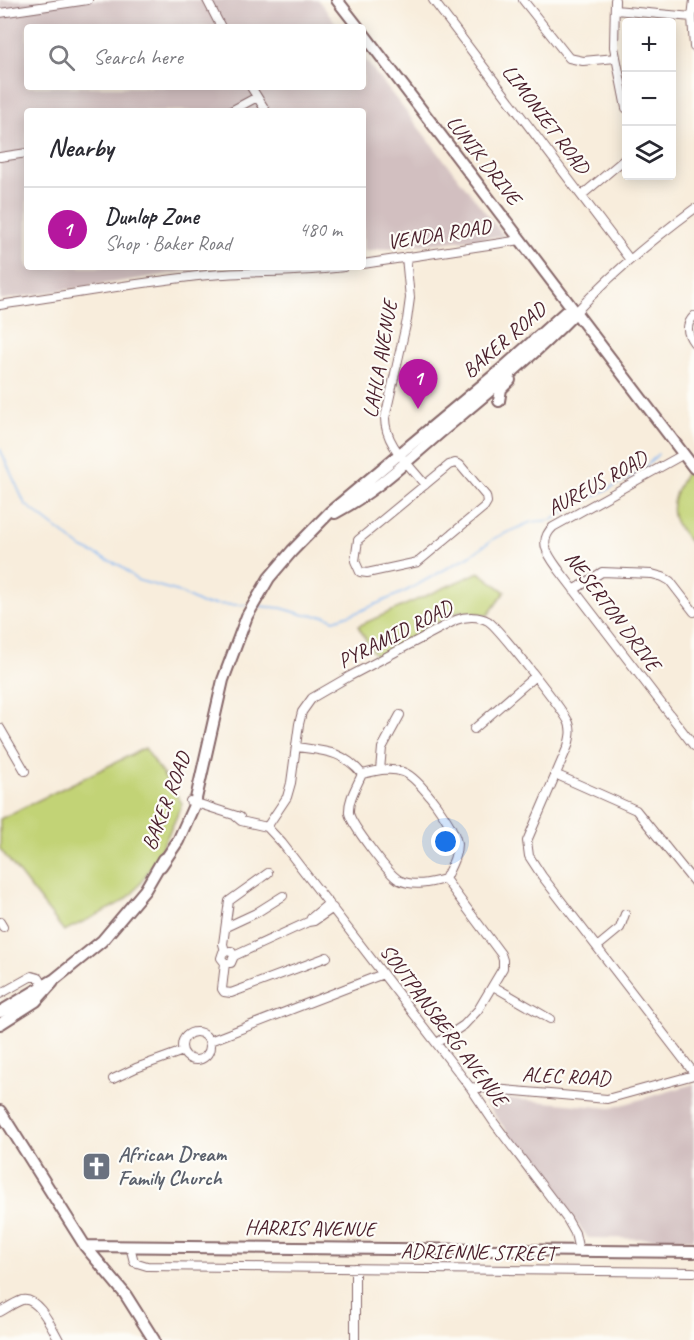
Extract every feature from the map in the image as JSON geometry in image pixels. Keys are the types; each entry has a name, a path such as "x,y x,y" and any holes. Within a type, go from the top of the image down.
{"main road":[{"path":"338,0 356,24"},
{"name":"LUNIK DRIVE","path":"366,37 694,468"},
{"name":"BAKER ROAD","path":"0,1024 36,1001 55,980 88,954 116,926 145,890 178,842 193,802 223,680 247,616 257,597 281,564 324,518 529,357 560,329 574,310"},
{"name":"BAKER ROAD","path":"403,458 522,352 574,310"},
{"path":"560,329 574,326 590,332"},
{"path":"499,402 501,389 522,369 529,357"},
{"name":"BAKER ROAD","path":"0,1012 55,980"},
{"path":"0,1111 85,1246 132,1304 154,1340"},
{"path":"69,1222 93,1240 111,1246 104,1258 108,1274"},
{"name":"HARRIS AVENUE","path":"85,1246 694,1252"}],"street":[{"path":"0,13 88,0"},
{"path":"207,0 219,24"},
{"name":"LIMONIET ROAD","path":"433,0 630,260"},
{"path":"523,0 569,58 584,62 616,58"},
{"path":"615,0 614,34 622,85"},
{"path":"694,0 692,17 694,47"},
{"path":"615,10 692,17"},
{"path":"253,90 264,108"},
{"path":"237,108 257,97"},
{"path":"0,158 24,154"},
{"path":"582,195 622,162"},
{"path":"574,310 630,260 694,209"},
{"name":"VENDA ROAD","path":"366,264 521,240"},
{"name":"LAHLA AVENUE","path":"403,458 386,435 385,417 410,298 406,257"},
{"path":"0,305 249,270"},
{"path":"270,270 293,272 313,270"},
{"path":"694,316 687,327 694,343"},
{"name":"AUREUS ROAD","path":"548,554 544,540 553,527 684,454"},
{"path":"403,458 425,485"},
{"path":"457,463 486,496 487,503 418,562 361,573 355,561 358,540 425,485 449,465 457,463"},
{"name":"NESERTON DRIVE","path":"548,554 694,746"},
{"path":"574,590 602,572 652,574 670,581 694,612"},
{"name":"PYRAMID ROAD","path":"267,827 287,797 302,712 316,695 460,618 480,618 492,624 558,706 570,726 570,737 527,841 528,852 542,876 694,1074"},
{"path":"474,729 534,677"},
{"path":"380,770 382,747 400,714"},
{"path":"0,728 26,771"},
{"path":"296,747 340,754 362,774"},
{"path":"362,774 380,770 402,771 413,778 452,828 457,847 453,862 444,879"},
{"path":"362,774 351,797 349,811 352,821 368,843 397,879 418,884 444,879"},
{"path":"555,774 636,810 694,882"},
{"path":"193,802 267,827"},
{"name":"SOUTPANSBERG AVENUE","path":"267,827 282,843 470,1087 567,1220 575,1233 579,1251"},
{"path":"268,873 231,897 228,905 223,944 225,951 221,958 225,963 222,988 224,992 231,993 327,957"},
{"path":"437,1043 473,1016 503,968 502,957 444,879"},
{"path":"226,927 256,913 283,896"},
{"path":"225,963 231,963 234,956 314,921 331,906"},
{"path":"597,947 620,928 626,914"},
{"path":"225,951 231,951 234,956"},
{"path":"210,1041 384,974"},
{"path":"0,994 32,976 39,978 43,986"},
{"path":"493,986 550,1018"},
{"path":"191,1032 204,1034 210,1041 210,1050 204,1058 199,1060 189,1058 183,1051 184,1038 191,1032"},
{"path":"113,1079 183,1051"},
{"name":"ALEC ROAD","path":"470,1087 607,1099 694,1074"},
{"name":"ADRIENNE STREET","path":"130,1246 134,1262 147,1266 694,1272"},
{"path":"354,1268 354,1340"},
{"path":"0,1312 20,1301 28,1300 38,1305 59,1340"}],"shaded area":[{"path":"0,0 318,0 337,24 24,24 24,90 366,90 366,61 504,236 366,251 366,108 24,108 24,270 195,270 0,300"},
{"path":"694,1084 694,1239 588,1238 480,1096 611,1108"}],"green space":[{"path":"688,469 694,477 694,547 678,526 673,513 676,493"},
{"path":"479,572 505,592 488,615 459,611 376,657 358,626"},
{"path":"145,748 182,803 158,854 133,893 111,908 64,931 0,849 0,819"}],"waterway":[{"path":"0,449 25,504 82,548 121,566 137,580 176,591 202,604 247,605"},
{"path":"258,606 281,608 305,615 325,616 334,620 358,612 406,591 471,555 495,538 531,522 552,520 641,472 658,454"}],"place":[{"name":"Dunlop Zone","path":"418,409"},
{"name":"African Dream Family Church","path":"97,1166"}]}
